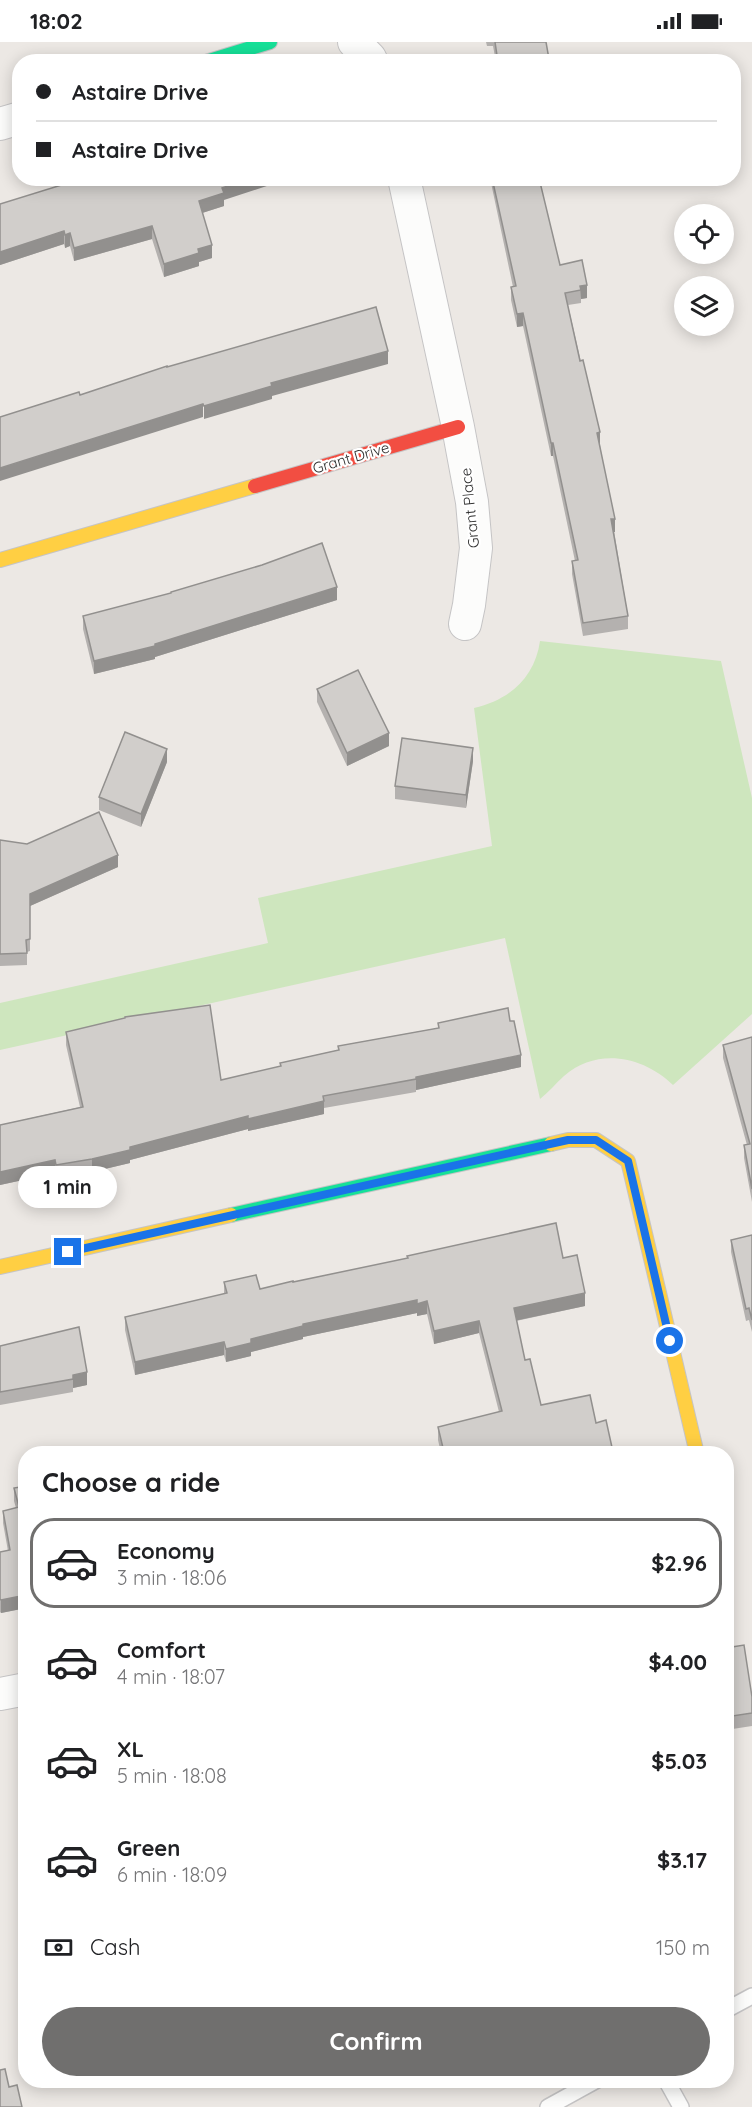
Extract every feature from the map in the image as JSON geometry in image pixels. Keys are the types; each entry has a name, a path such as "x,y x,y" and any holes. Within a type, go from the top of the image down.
{"street":[{"path":"232,54 270,42"},
{"path":"354,42 366,54"},
{"path":"406,186 458,427"},
{"name":"Grant Drive","path":"0,560 458,427"},
{"name":"Grant Place","path":"458,427 472,502 476,548 465,624"},
{"path":"0,1268 568,1140 596,1140 628,1161 695,1446"},
{"path":"0,1694 18,1691"}],"lane":[{"path":"734,2006 752,1996"},
{"path":"548,2107 582,2088"},
{"path":"670,2088 681,2107"}],"green space":[{"path":"540,641 721,661 752,798 752,1014 673,1085 648,1067 620,1059 605,1058 577,1067 540,1099 505,938 0,1050 0,1003 268,943 258,898 492,846 474,708 499,699 519,685 533,666"}],"building":[{"path":"495,42 546,42 548,54 497,54"},
{"path":"58,186 228,186 222,188 224,193 199,201 212,245 198,249 199,253 164,264 152,226 74,248 70,233 65,235 64,231 0,252 0,204"},
{"path":"494,186 541,186 560,265 582,260 587,285 580,286 581,290 565,293 580,361 583,360 600,432 597,433 615,519 611,519 628,616 583,623 572,561 578,560 523,313 517,314 511,287 516,286"},
{"path":"376,307 388,351 271,383 272,386 204,406 203,404 0,468 0,417 79,392 80,395 167,366"},
{"path":"322,543 337,587 155,644 155,646 94,661 83,616 171,593 262,565"},
{"path":"358,670 389,733 347,753 317,689"},
{"path":"125,732 167,749 141,814 99,797"},
{"path":"402,738 473,748 466,795 395,786"},
{"path":"99,812 118,855 30,894 30,939 26,940 27,953 0,954 0,840 27,844"},
{"path":"210,1005 221,1080 281,1066 280,1063 339,1050 338,1046 439,1028 438,1023 508,1008 510,1021 514,1021 521,1055 416,1077 416,1079 323,1096 324,1101 248,1119 248,1116 92,1159 56,1165 55,1160 0,1172 0,1125 83,1107 66,1032 125,1017"},
{"path":"752,1037 752,1189 744,1145 750,1144 723,1045"},
{"path":"556,1223 563,1258 577,1255 585,1293 514,1308 525,1360 530,1359 541,1405 590,1395 596,1423 606,1420 612,1446 443,1446 438,1427 502,1411 479,1321 434,1331 427,1301 417,1304 417,1300 303,1324 303,1326 251,1339 251,1343 226,1349 224,1342 135,1362 125,1317 227,1293 224,1282 256,1275 260,1289 408,1258 407,1256"},
{"path":"752,1235 752,1320 749,1308 746,1309 731,1240"},
{"path":"79,1327 87,1372 73,1375 73,1379 0,1392 0,1346"},
{"path":"18,1487 18,1503 14,1488"},
{"path":"18,1507 18,1597 1,1600 0,1552 10,1550 3,1511"},
{"path":"744,1645 752,1697 752,1713 734,1716 734,1647"},
{"path":"5,2069 9,2087 17,2085 22,2107 0,2107 0,2070"}],"traffic: fast":[{"path":"232,54 270,42"},
{"path":"231,1215 551,1144"}],"traffic: slow":[{"path":"0,560 255,486"},
{"path":"551,1144 568,1140 596,1140 628,1161 695,1446"},
{"path":"0,1267 231,1215"}],"traffic: jam":[{"path":"255,486 458,427"}],"route":[{"path":"68,1252 568,1140 596,1140 628,1161 670,1341"}]}
